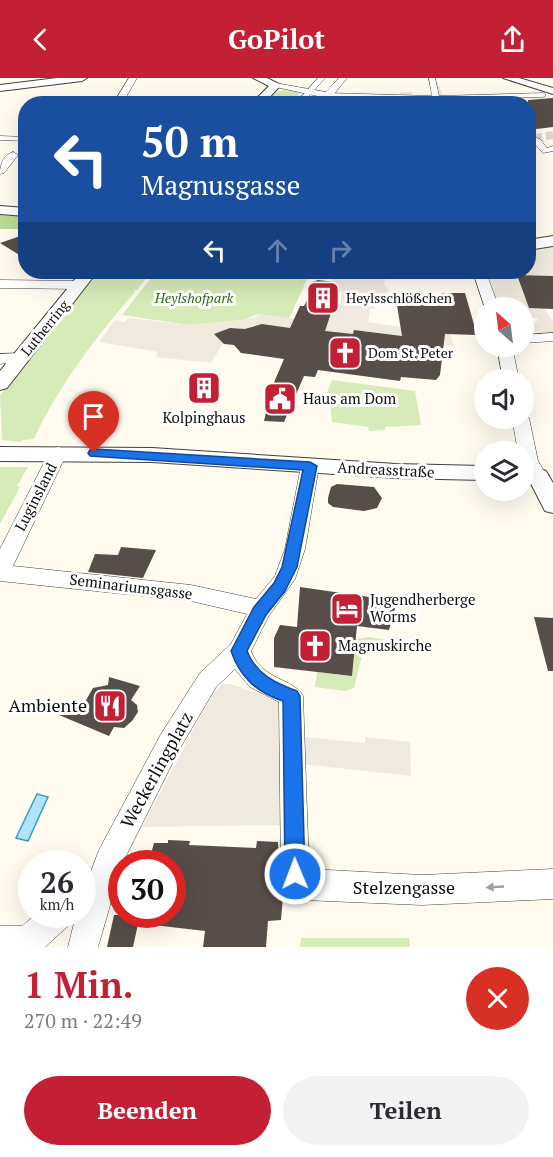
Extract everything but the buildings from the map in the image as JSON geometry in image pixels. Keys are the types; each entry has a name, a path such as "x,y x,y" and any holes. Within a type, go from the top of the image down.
{"street":[{"path":"0,88 20,82 82,78"},
{"path":"122,96 133,78"},
{"path":"258,78 278,82 292,90 327,95 372,96"},
{"path":"305,96 322,78"},
{"path":"327,95 343,78"},
{"path":"432,78 436,96"},
{"path":"508,78 548,93"},
{"path":"264,96 278,82"},
{"path":"506,96 548,93"},
{"path":"0,138 18,139"},
{"path":"0,171 18,149"},
{"path":"0,210 18,211"},
{"path":"536,244 553,241"},
{"path":"0,284 70,279"},
{"name":"Lutherring","path":"0,384 83,279"},
{"path":"484,279 490,289 491,297"},
{"path":"534,337 553,337"},
{"path":"0,359 21,358"},
{"path":"523,429 530,461 553,505"},
{"name":"Luginsland","path":"0,573 58,453"},
{"name":"Andreasstraße","path":"0,454 152,455 310,466 474,473"},
{"name":"Weckerlingplatz","path":"96,886 123,830 208,680 239,651 260,611 279,586 289,567 310,466"},
{"name":"Seminariumsgasse","path":"0,573 191,593 250,606 260,611"},
{"name":"Stelzengasse","path":"239,651 250,674 272,690 291,696 295,874 303,885 422,890 553,884"},
{"path":"0,941 14,946 26,944 43,928"},
{"name":"Weckerlingplatz","path":"83,947 85,928"}],"green space":[{"path":"283,90 299,92 297,95 302,96 272,96"},
{"path":"0,215 18,216 18,229 0,229"},
{"path":"91,279 145,279 137,290 133,291 135,292 79,362 54,400 34,439 21,442 2,440 0,395"},
{"name":"Heylshofpark","path":"150,279 307,279 289,319 258,314 243,320 189,325 122,315"},
{"path":"332,380 415,391 421,425 385,427 385,430 369,431 368,427 332,422 330,402 324,401"},
{"path":"0,467 28,467 0,524"},
{"path":"370,637 385,640 367,652 363,651 354,688 345,691 315,687 317,672 352,676 356,639"},
{"path":"301,938 409,938 410,947 300,947"}],"shaded area":[{"path":"428,78 436,78 443,96 432,96"},
{"path":"335,92 337,94 401,95 400,92 412,92 413,96 331,96"},
{"path":"540,93 553,98 536,98 536,96 443,96"},
{"path":"553,244 553,276 536,276 536,247"},
{"path":"333,279 385,279 384,285 389,290 377,300 374,309 370,309 368,322 430,334 450,334 454,346 364,331 353,336 254,325 223,343 211,363 156,357 158,352 99,342 115,320 125,322 129,318 189,325 243,320 256,317 258,314 302,320 325,308 336,309 341,303 342,292 332,290"},
{"path":"490,279 518,279 524,297 496,297"},
{"path":"534,297 553,298 544,308 553,322 553,332 534,332 534,324 539,319 534,318"},
{"path":"222,684 230,684 267,697 277,701 280,706 282,825 142,827 212,695"},
{"path":"304,737 365,743 365,737 410,742 411,776 302,764"}],"water":[{"path":"37,794 48,797 28,841 16,838"}],"tunnel":[{"path":"536,138 553,135"}],"place":[{"name":"Heylsschlößchen","path":"323,298"},
{"name":"Dom St. Peter","path":"345,353"},
{"name":"Kolpinghaus","path":"204,388"},
{"name":"Haus am Dom","path":"280,399"},
{"name":"Jugendherberge Worms","path":"347,609"},
{"name":"Magnuskirche","path":"315,646"},
{"name":"Ambiente","path":"110,706"}],"route":[{"path":"94,453 310,466 295,549 289,567 284,579 260,611 239,651 250,674 272,690 291,696 295,874"}]}
